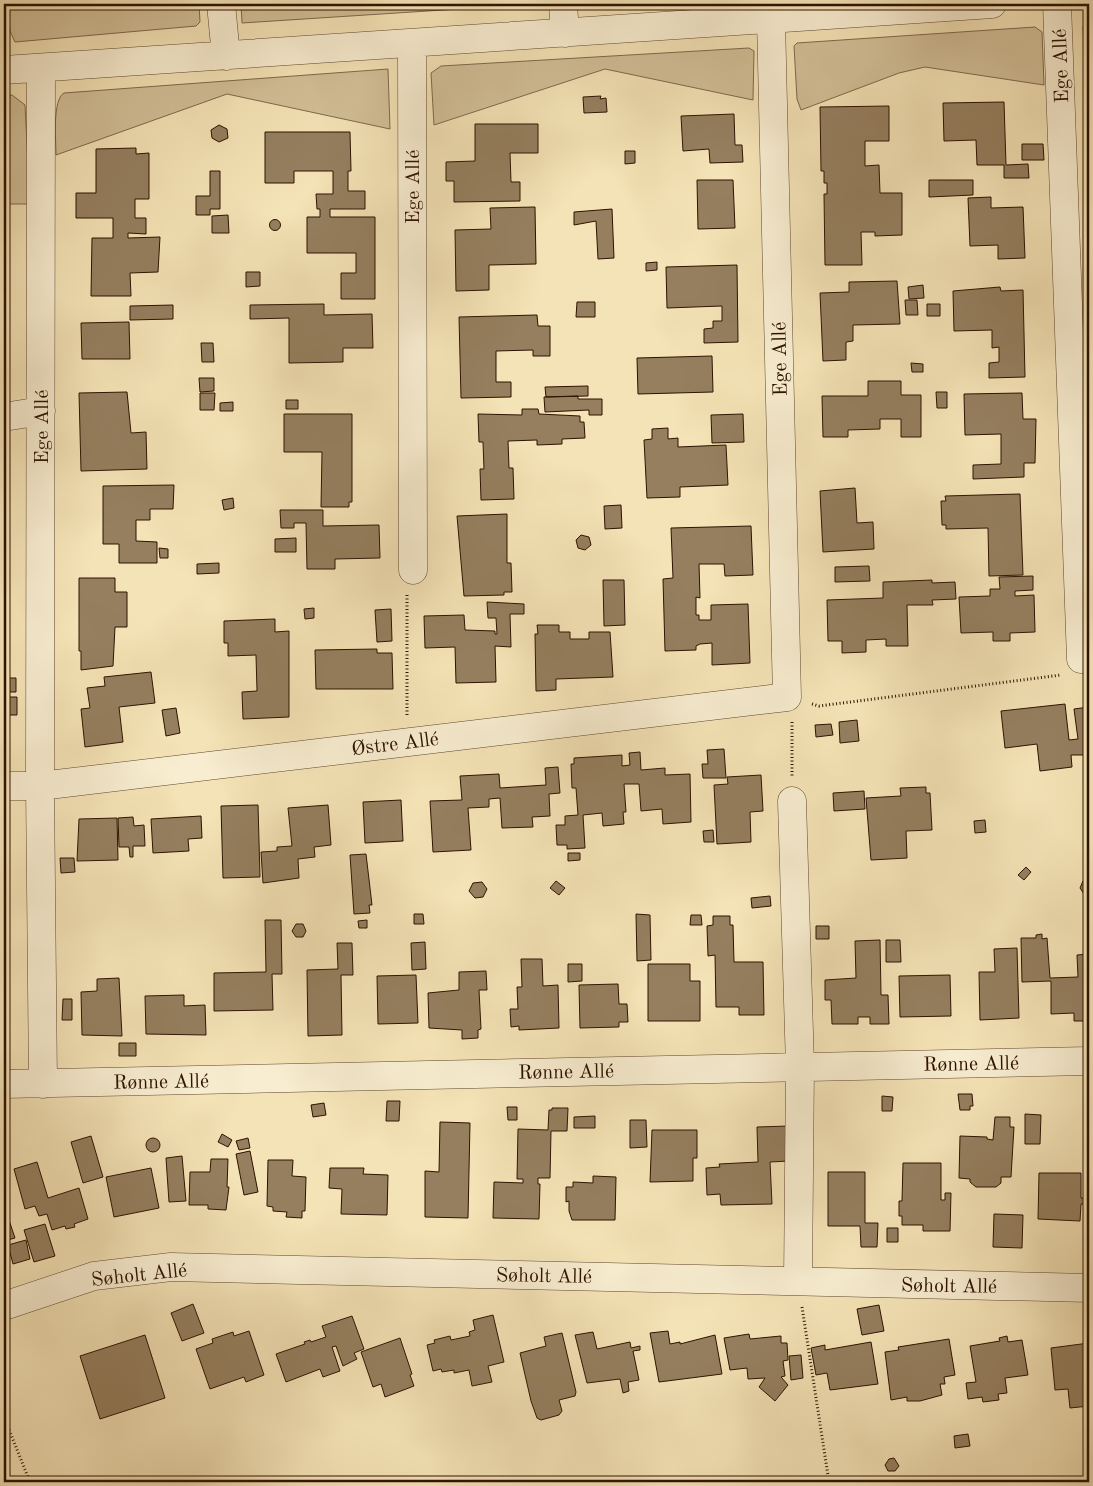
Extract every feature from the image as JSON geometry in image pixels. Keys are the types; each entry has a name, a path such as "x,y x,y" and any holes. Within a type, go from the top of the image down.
{"street":[{"path":"222,4 226,56"},
{"path":"563,4 565,32"},
{"path":"4,70 771,20 936,6 992,4"},
{"name":"Ege Allé","path":"1057,4 1085,659"},
{"name":"Ege Allé","path":"771,20 787,697"},
{"name":"Ege Allé","path":"412,43 412,570"},
{"name":"Ege Allé","path":"40,786 41,68"},
{"path":"4,417 41,411"},
{"name":"Østre Allé","path":"4,786 40,786 787,697"},
{"path":"40,786 43,1084"},
{"path":"792,801 800,1066 798,1281"},
{"name":"Rønne Allé","path":"4,1084 1089,1061"},
{"name":"Søholt Allé","path":"4,1306 94,1276 171,1267 1089,1288"}],"path":[{"path":"407,742 405,602 412,570"},
{"path":"792,801 793,726 787,697 819,706 1060,676 1085,659"},
{"path":"798,1281 829,1482"},
{"path":"4,1417 30,1482"}],"shaded area":[{"path":"7,4 199,4 200,22 196,26 15,42 10,31"},
{"path":"241,4 536,4 242,23"},
{"path":"1089,23 1089,86 1086,87 1083,27"},
{"path":"1035,27 1042,32 1044,85 925,67 899,73 801,110 797,99 794,46 797,43"},
{"path":"749,48 754,51 753,100 605,69 434,125 431,73 441,66"},
{"path":"388,69 390,129 227,94 56,155 56,112 60,97 64,93"},
{"path":"4,95 12,95 25,105 30,204 4,204"}],"building":[{"path":"601,96 600,99 606,98 607,112 584,113 583,97"},
{"path":"1004,102 1006,165 1028,164 1029,178 1004,178 1004,165 977,165 976,140 944,141 943,103"},
{"path":"889,106 889,141 865,141 865,166 879,165 880,193 902,193 902,235 875,236 875,232 861,232 862,265 825,265 824,194 827,194 827,183 824,183 824,171 821,171 820,107"},
{"path":"734,114 735,145 742,145 743,162 710,163 709,149 683,151 681,116"},
{"path":"475,124 538,124 538,153 510,153 511,182 520,182 520,201 454,202 454,181 446,181 446,162 475,161"},
{"path":"219,125 227,129 228,138 219,142 212,138 211,130"},
{"path":"265,132 350,132 351,171 348,171 348,191 365,191 365,209 330,209 330,217 375,217 375,299 341,299 341,273 356,273 356,253 307,253 307,217 320,217 320,209 317,209 316,194 333,194 333,171 294,171 294,183 265,183"},
{"path":"1022,144 1043,144 1044,160 1022,160"},
{"path":"136,148 136,154 149,153 149,199 135,199 135,218 146,218 146,234 128,233 128,238 160,237 158,272 130,273 131,296 91,296 92,238 113,238 113,218 76,218 76,193 96,193 96,149"},
{"path":"625,151 635,151 635,163 625,164"},
{"path":"210,171 220,171 220,209 210,209 210,215 196,215 196,196 210,196"},
{"path":"697,180 733,180 735,228 698,229"},
{"path":"929,180 973,180 973,195 929,197"},
{"path":"991,197 991,208 1023,207 1025,258 998,259 998,245 970,246 968,198"},
{"path":"535,207 536,264 489,265 489,290 456,291 455,230 491,229 490,208"},
{"path":"612,209 614,258 598,259 596,221 574,225 574,212"},
{"path":"228,215 229,233 212,233 212,216"},
{"path":"275,219 281,225 275,231 269,225"},
{"path":"657,262 657,270 646,271 646,263"},
{"path":"737,265 738,342 704,343 704,329 713,328 713,321 722,321 722,306 667,308 666,267"},
{"path":"246,272 260,272 260,286 246,287"},
{"path":"897,281 900,324 853,325 853,341 846,342 846,360 823,361 820,293 849,292 849,282"},
{"path":"923,285 924,298 909,299 908,287"},
{"path":"1000,287 1001,291 1023,290 1025,377 989,378 989,363 999,362 999,347 992,348 992,330 954,331 953,291"},
{"path":"905,300 917,300 918,315 906,315"},
{"path":"577,302 595,302 595,317 576,317"},
{"path":"324,304 324,315 372,314 373,348 343,348 343,362 289,363 289,318 250,319 250,305"},
{"path":"927,304 940,304 940,316 927,316"},
{"path":"173,305 173,319 130,320 130,306"},
{"path":"537,315 538,326 550,326 550,356 533,356 533,350 496,351 496,382 511,382 511,397 461,398 459,317"},
{"path":"129,322 130,359 82,359 81,323"},
{"path":"201,343 213,343 214,362 202,362"},
{"path":"712,356 713,392 638,394 637,358"},
{"path":"911,363 923,364 923,372 912,372"},
{"path":"199,378 214,378 214,391 200,392"},
{"path":"868,381 901,381 901,395 921,395 921,437 901,437 901,419 880,419 880,429 848,430 848,437 823,437 822,396 868,396"},
{"path":"588,386 588,396 546,397 545,387"},
{"path":"127,392 131,433 146,432 147,469 81,471 79,393"},
{"path":"936,392 947,392 947,408 937,408"},
{"path":"200,393 215,393 214,410 200,410"},
{"path":"1022,393 1023,419 1036,419 1035,463 1024,463 1024,477 973,479 973,465 1001,464 1001,434 965,435 964,394"},
{"path":"578,396 578,399 602,399 602,415 589,415 589,410 545,412 544,397"},
{"path":"286,400 298,400 298,409 286,409"},
{"path":"233,402 233,411 220,411 220,403"},
{"path":"522,409 538,409 539,414 580,416 580,422 584,422 585,438 562,439 562,444 537,445 537,440 508,441 509,468 513,468 514,499 481,500 480,469 484,469 483,442 479,442 478,414 522,415"},
{"path":"284,414 352,414 352,502 349,502 349,507 321,507 322,452 284,452"},
{"path":"743,414 744,442 712,443 711,415"},
{"path":"668,428 668,439 678,438 678,447 726,445 728,485 680,487 680,497 647,498 644,440 652,439 652,429"},
{"path":"174,485 173,509 150,509 150,520 136,520 136,541 157,542 157,563 119,563 119,544 103,544 103,486"},
{"path":"855,488 857,523 873,522 874,549 823,552 820,491"},
{"path":"1020,494 1023,575 989,576 988,528 946,529 946,525 942,525 941,501 946,501 945,496"},
{"path":"233,498 234,508 224,510 222,500"},
{"path":"621,505 622,528 605,529 604,506"},
{"path":"280,510 323,510 323,526 379,525 380,558 335,559 335,569 307,569 306,523 294,523 294,528 281,528"},
{"path":"507,514 507,563 511,563 512,592 504,592 504,595 464,596 457,516"},
{"path":"751,526 753,575 725,576 724,564 699,564 700,598 696,597 696,615 699,615 699,620 711,620 711,605 748,604 750,663 712,665 712,643 700,644 696,646 696,650 665,651 663,579 673,578 671,528"},
{"path":"581,535 589,537 591,545 585,550 578,548 576,540"},
{"path":"296,538 296,552 275,552 275,539"},
{"path":"159,548 168,549 168,558 160,558"},
{"path":"219,563 219,573 197,574 197,564"},
{"path":"869,566 870,581 835,582 835,567"},
{"path":"1033,576 1033,590 1015,591 1015,596 1034,595 1035,632 1010,633 1010,641 993,641 993,632 961,633 959,597 990,596 990,589 1000,589 999,577"},
{"path":"79,578 115,578 115,592 127,592 127,627 115,627 113,666 81,670 81,651 79,651"},
{"path":"603,580 624,580 625,625 604,626"},
{"path":"932,580 932,583 955,582 956,599 932,600 933,605 907,605 908,646 886,646 886,639 866,640 866,652 842,653 842,641 828,641 827,600 883,598 883,582"},
{"path":"487,602 524,604 524,614 510,614 511,647 495,646 496,682 456,683 455,647 425,648 424,616 464,615 465,630 495,631 495,634 497,634 496,618 488,618"},
{"path":"314,608 314,618 305,619 304,609"},
{"path":"391,609 392,641 377,642 375,610"},
{"path":"275,619 275,632 289,631 289,717 243,719 242,692 257,691 256,655 228,656 228,643 224,643 224,621"},
{"path":"537,625 559,625 559,632 570,632 570,639 589,639 589,632 610,632 613,677 556,679 556,690 536,691 535,634 538,634"},
{"path":"377,649 377,653 392,653 393,689 316,689 315,650"},
{"path":"151,672 155,703 119,707 123,742 85,747 81,709 90,708 87,688 105,686 104,677"},
{"path":"7,678 16,678 16,692 7,692"},
{"path":"9,697 17,697 17,715 9,715"},
{"path":"1065,704 1069,740 1078,739 1074,709 1089,707 1089,755 1071,755 1072,767 1040,771 1037,744 1005,748 1001,711"},
{"path":"176,708 180,733 166,736 162,710"},
{"path":"857,720 859,741 840,743 839,722"},
{"path":"831,724 833,735 816,737 815,725"},
{"path":"724,749 726,778 703,778 702,764 708,764 707,750"},
{"path":"640,752 641,770 665,768 665,775 690,774 691,822 663,824 662,809 641,811 639,784 624,784 626,812 623,812 624,824 603,826 602,813 583,815 585,848 567,849 567,845 557,845 556,825 565,825 565,816 578,815 576,788 572,788 571,764 574,764 574,758 622,755 622,766 630,765 629,753"},
{"path":"558,767 560,793 549,794 550,816 532,817 533,827 502,828 500,798 489,799 489,807 468,808 471,850 433,852 430,801 462,800 460,776 499,774 500,788 546,785 545,768"},
{"path":"761,775 763,811 750,812 751,842 717,844 714,785 728,784 727,777"},
{"path":"926,787 926,793 930,793 932,830 906,831 907,858 871,860 866,798 901,796 900,788"},
{"path":"864,791 865,809 834,811 833,793"},
{"path":"401,800 403,841 365,843 363,802"},
{"path":"258,805 260,877 223,878 221,806"},
{"path":"328,805 331,845 314,847 315,857 298,859 299,878 263,883 261,852 277,851 277,847 292,846 288,808"},
{"path":"201,816 202,838 188,839 189,851 153,853 151,819"},
{"path":"133,817 134,826 144,825 145,846 133,846 133,857 130,857 129,847 119,847 118,818"},
{"path":"117,818 118,860 77,861 79,819"},
{"path":"985,820 986,832 975,833 974,821"},
{"path":"713,830 714,842 704,842 703,831"},
{"path":"568,853 580,853 580,860 568,861"},
{"path":"366,854 372,905 369,905 370,913 354,914 350,855"},
{"path":"60,858 74,858 75,872 61,873"},
{"path":"1026,867 1031,872 1024,880 1018,875"},
{"path":"556,881 565,888 559,895 550,888"},
{"path":"1083,881 1089,881 1089,893 1084,894 1080,888"},
{"path":"482,882 487,889 483,897 475,898 469,891 473,883"},
{"path":"770,896 771,906 752,908 751,898"},
{"path":"414,914 423,914 424,924 414,924"},
{"path":"636,914 650,915 651,960 637,961"},
{"path":"691,915 701,915 702,925 690,925"},
{"path":"713,916 730,916 730,925 733,925 734,962 763,962 764,1015 739,1015 739,1007 716,1007 715,955 708,956 707,926 713,925"},
{"path":"265,920 281,920 282,974 272,974 273,1010 214,1011 214,973 266,972"},
{"path":"367,920 367,928 359,928 358,921"},
{"path":"296,924 303,924 306,931 303,937 296,937 292,931"},
{"path":"816,926 829,926 829,939 816,939"},
{"path":"1042,934 1042,939 1047,938 1050,978 1078,977 1077,955 1089,954 1089,1021 1074,1021 1074,1013 1051,1014 1051,981 1022,982 1021,938 1036,938 1036,935"},
{"path":"880,940 881,995 888,995 889,1024 870,1024 870,1017 858,1017 858,1024 832,1024 831,1000 825,1000 825,980 856,978 855,941"},
{"path":"886,940 900,940 901,962 886,962"},
{"path":"425,942 426,969 412,970 411,943"},
{"path":"337,943 352,943 353,975 341,975 342,1035 308,1036 307,970 338,969"},
{"path":"1017,948 1019,1018 980,1020 979,972 995,972 994,949"},
{"path":"521,959 542,959 543,986 558,985 559,1028 519,1030 519,1026 511,1027 510,1009 518,1009 517,987 522,987"},
{"path":"568,964 582,964 582,981 568,982"},
{"path":"648,964 690,964 690,981 700,981 700,1021 648,1021"},
{"path":"486,971 487,990 479,990 481,1029 478,1030 478,1038 462,1039 462,1030 429,1028 428,993 459,990 459,972"},
{"path":"416,975 418,1023 378,1024 377,976"},
{"path":"950,975 951,1016 900,1017 899,976"},
{"path":"119,978 122,1036 82,1035 81,992 97,991 97,979"},
{"path":"618,984 619,1004 627,1004 628,1022 619,1022 619,1027 580,1028 579,985"},
{"path":"184,995 184,1006 205,1005 206,1035 146,1034 145,996"},
{"path":"63,999 72,999 72,1020 62,1020"},
{"path":"119,1043 136,1043 136,1056 119,1056"},
{"path":"958,1094 972,1094 973,1106 970,1106 970,1110 960,1110"},
{"path":"882,1096 893,1097 892,1111 882,1111"},
{"path":"387,1101 400,1101 399,1121 386,1121"},
{"path":"324,1103 326,1115 313,1117 311,1105"},
{"path":"507,1107 517,1107 517,1120 508,1120"},
{"path":"552,1108 568,1108 567,1131 551,1131 550,1178 538,1178 538,1184 540,1184 539,1219 493,1218 494,1182 523,1183 523,1179 517,1179 518,1129 548,1130 549,1110 552,1110"},
{"path":"1025,1114 1041,1115 1040,1144 1025,1144"},
{"path":"595,1116 595,1128 574,1128 574,1117"},
{"path":"995,1117 1010,1117 1010,1127 1014,1127 1011,1177 1001,1177 1001,1183 996,1187 976,1187 970,1182 970,1179 959,1178 960,1136 987,1137 987,1139 993,1140"},
{"path":"630,1120 646,1120 647,1147 630,1148"},
{"path":"440,1122 470,1123 468,1218 425,1217 425,1171 439,1172"},
{"path":"789,1126 789,1161 770,1162 772,1204 721,1205 720,1194 707,1195 706,1168 720,1167 719,1164 758,1162 757,1127"},
{"path":"652,1130 697,1130 697,1158 693,1158 693,1181 650,1182"},
{"path":"222,1134 232,1140 228,1147 218,1142"},
{"path":"91,1136 103,1177 83,1183 71,1142"},
{"path":"153,1138 158,1140 160,1145 158,1150 153,1152 148,1150 146,1145 148,1140"},
{"path":"248,1138 250,1148 239,1150 236,1141"},
{"path":"250,1151 258,1192 244,1195 236,1154"},
{"path":"182,1156 186,1201 169,1202 166,1158"},
{"path":"211,1159 228,1159 227,1187 229,1187 226,1210 208,1209 208,1205 189,1205 190,1172 210,1172"},
{"path":"268,1160 293,1160 292,1176 306,1177 305,1211 302,1211 302,1218 286,1217 287,1212 273,1211 273,1207 267,1206"},
{"path":"37,1162 48,1198 79,1188 88,1219 74,1224 75,1227 66,1229 65,1226 52,1230 47,1214 39,1216 35,1206 25,1209 14,1169"},
{"path":"903,1163 941,1163 941,1200 945,1200 945,1193 951,1193 950,1231 923,1231 923,1225 902,1225 902,1216 899,1216 899,1201 902,1201"},
{"path":"151,1168 159,1208 114,1217 106,1177"},
{"path":"330,1168 364,1168 363,1174 388,1175 387,1215 341,1214 342,1189 329,1188"},
{"path":"828,1172 865,1172 865,1223 878,1223 877,1247 861,1247 860,1226 828,1226"},
{"path":"1039,1173 1081,1173 1081,1198 1085,1198 1084,1204 1081,1204 1080,1221 1038,1219"},
{"path":"593,1176 616,1177 615,1220 572,1220 569,1211 569,1201 566,1202 566,1187 573,1187 573,1182 593,1183"},
{"path":"994,1214 1023,1215 1022,1248 993,1247"},
{"path":"4,1220 9,1220 15,1238 4,1241"},
{"path":"45,1224 55,1256 34,1262 24,1230"},
{"path":"887,1228 898,1228 898,1242 887,1242"},
{"path":"26,1240 30,1259 13,1264 8,1245"},
{"path":"193,1304 204,1333 182,1341 171,1313"},
{"path":"879,1305 884,1331 862,1335 857,1309"},
{"path":"493,1315 504,1362 488,1366 492,1382 472,1386 469,1370 454,1373 454,1370 442,1372 441,1369 433,1371 427,1345 435,1343 434,1340 450,1336 451,1340 470,1336 469,1332 475,1330 473,1320"},
{"path":"352,1316 364,1349 354,1353 357,1359 343,1366 336,1346 332,1347 340,1371 323,1377 320,1369 286,1382 276,1354 305,1344 304,1342 310,1340 311,1342 326,1337 322,1326"},
{"path":"249,1331 264,1375 246,1382 244,1377 210,1389 196,1349 213,1343 212,1339 233,1332 234,1336"},
{"path":"668,1331 670,1344 680,1342 680,1344 715,1335 722,1374 659,1382 650,1333"},
{"path":"593,1332 597,1349 630,1342 631,1348 640,1346 640,1350 633,1351 639,1380 628,1382 629,1391 623,1393 620,1379 587,1383 575,1335"},
{"path":"562,1333 576,1392 575,1396 559,1400 562,1411 559,1415 541,1420 537,1418 531,1401 520,1353 546,1346 544,1337"},
{"path":"749,1334 750,1339 781,1336 781,1343 787,1343 788,1360 783,1361 785,1376 781,1377 788,1385 775,1401 759,1387 765,1378 748,1379 747,1368 730,1370 724,1338"},
{"path":"145,1335 165,1398 100,1419 80,1356"},
{"path":"1007,1336 1008,1342 1022,1340 1028,1375 1005,1378 1007,1393 998,1394 999,1400 983,1402 982,1397 968,1399 966,1383 976,1382 970,1346 1000,1341 999,1338"},
{"path":"400,1338 414,1386 385,1397 381,1384 373,1387 361,1352"},
{"path":"949,1339 955,1375 944,1377 945,1384 940,1384 942,1395 920,1401 907,1401 907,1397 891,1400 885,1352 899,1350 898,1347"},
{"path":"871,1342 878,1384 830,1390 827,1373 816,1375 811,1348 825,1345 825,1350"},
{"path":"1089,1343 1089,1406 1070,1408 1068,1389 1055,1390 1051,1348"},
{"path":"801,1355 803,1378 791,1380 789,1356"},
{"path":"968,1434 970,1446 955,1448 954,1436"},
{"path":"894,1458 899,1466 895,1471 888,1471 885,1465 889,1459"}]}
